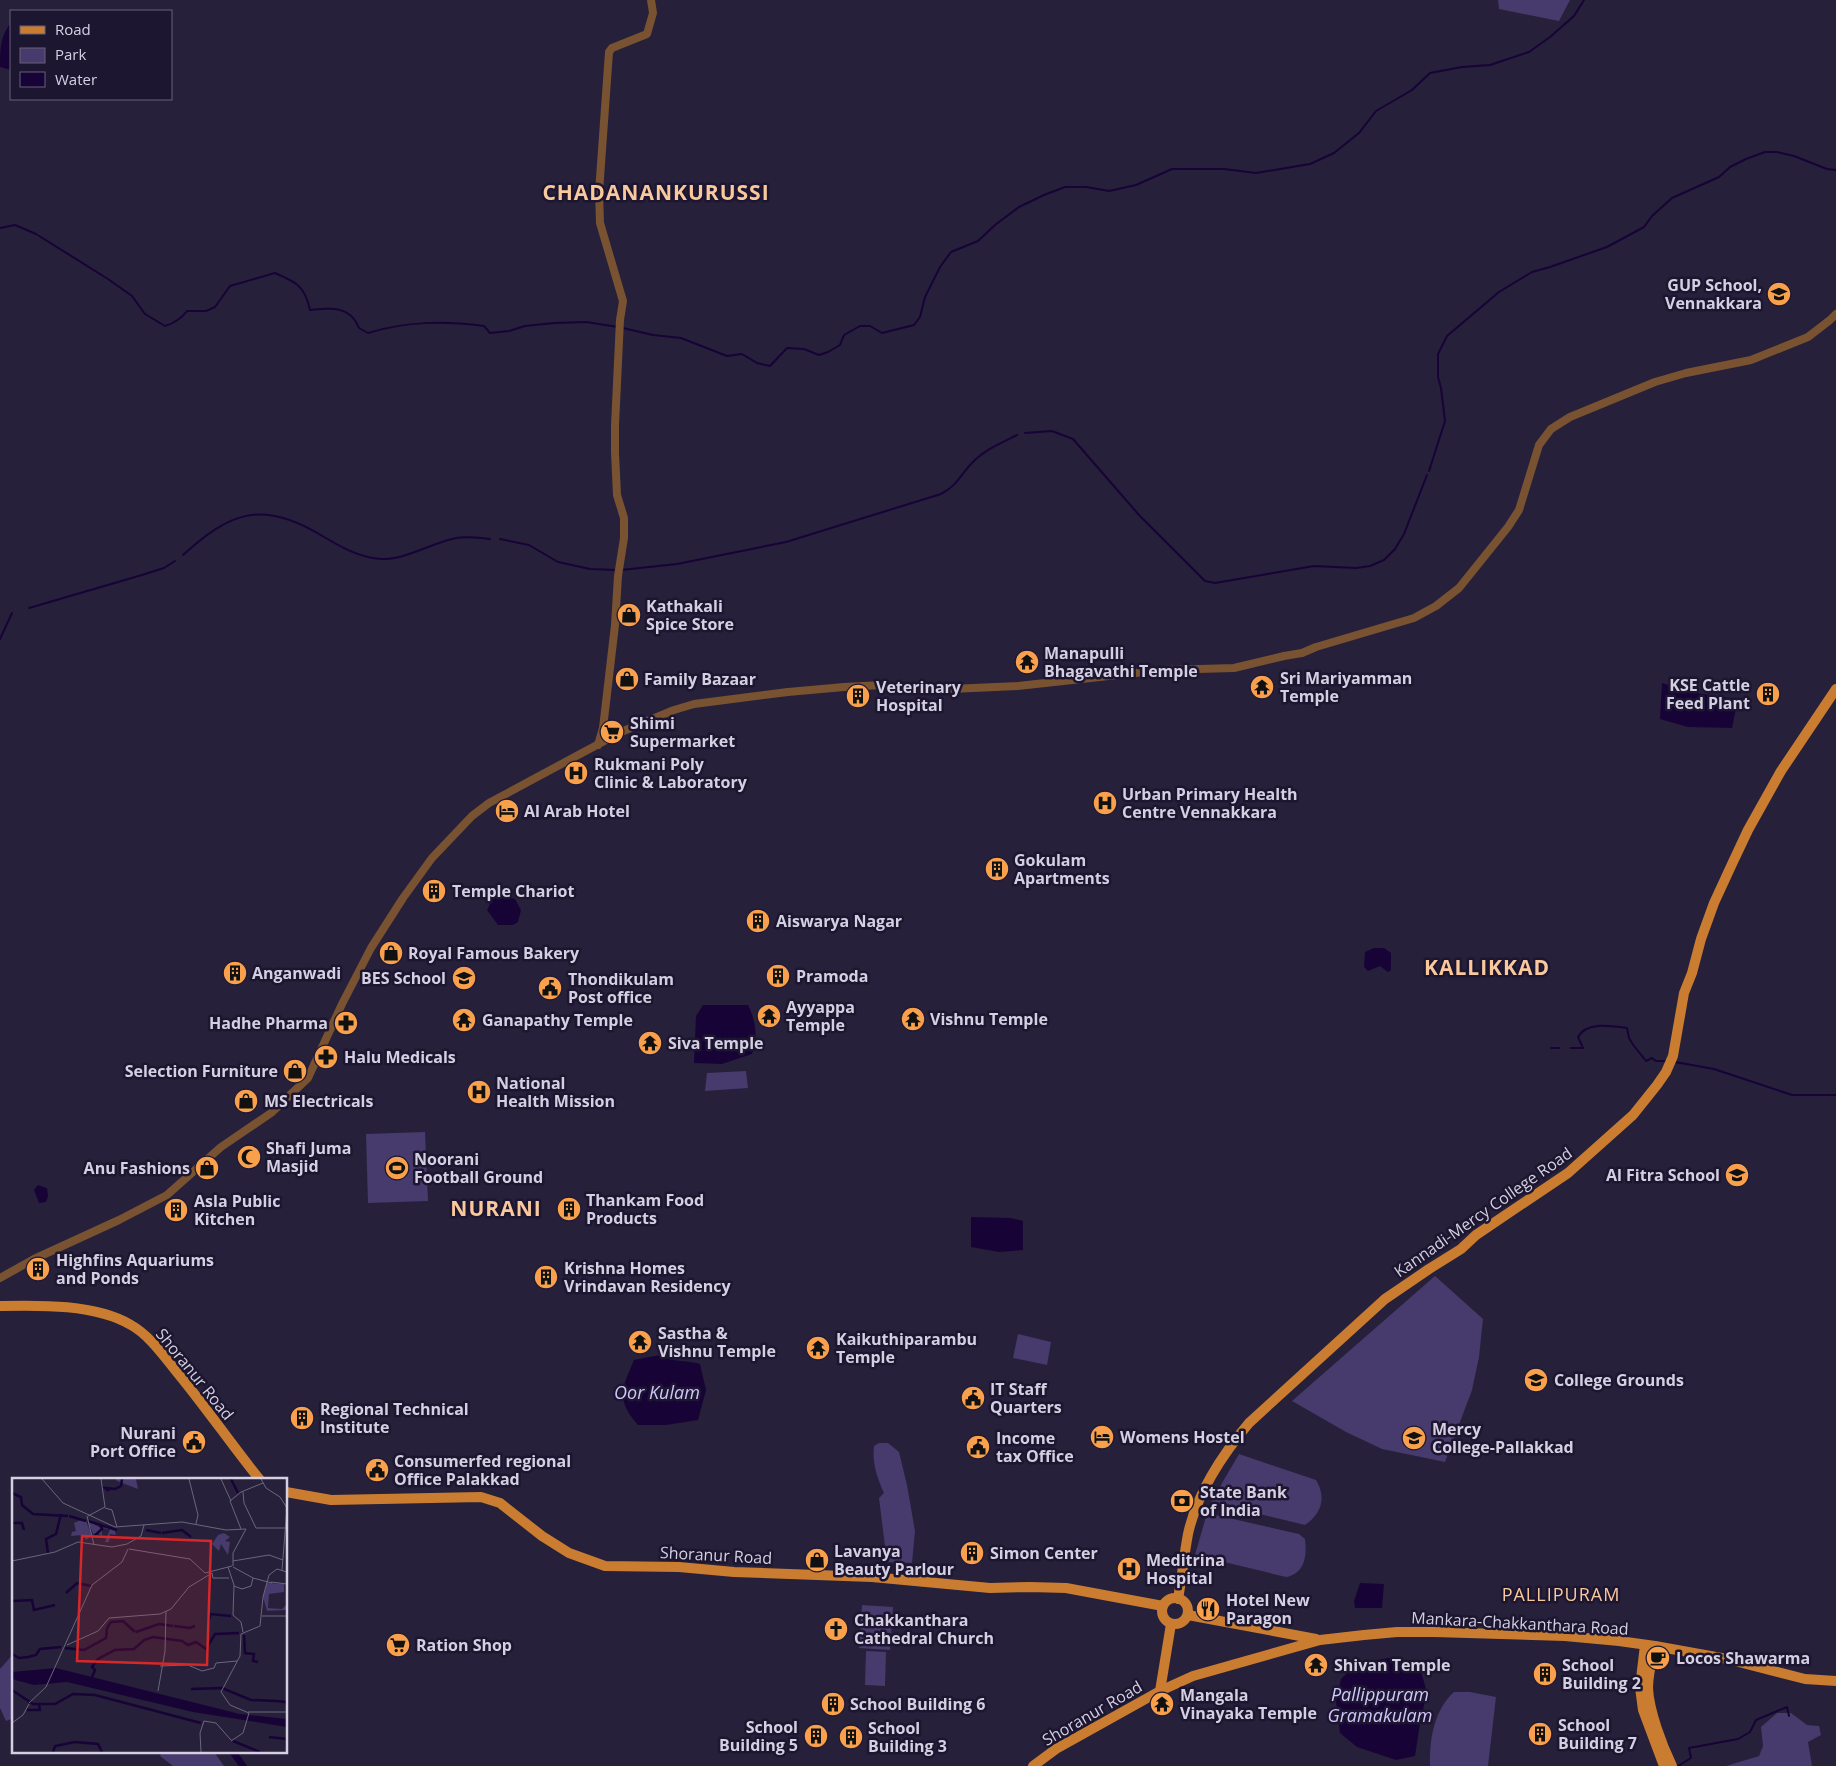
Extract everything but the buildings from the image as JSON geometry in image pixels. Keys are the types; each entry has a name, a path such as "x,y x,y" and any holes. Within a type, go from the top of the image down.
{"main road":[{"name":"Kannadi-Mercy College Road","path":"1178,1599 1189,1533 1197,1505 1211,1477 1231,1445 1249,1423 1385,1299 1429,1269 1462,1250 1476,1235 1568,1173 1633,1115 1662,1079 1673,1056 1684,993 1714,903 1748,830 1781,771 1836,689"},
{"name":"Shoranur Road","path":"0,1306 65,1307 103,1314 130,1324 160,1351 210,1413 259,1478"},
{"name":"Shoranur Road","path":"288,1492 331,1500 481,1497 500,1504 542,1536 569,1553 605,1566 679,1567 734,1572 872,1577 990,1588 1066,1588 1163,1606 1162,1614 1170,1624 1160,1691 1056,1749 1033,1766"},
{"path":"1163,1606 1171,1599 1178,1599 1182,1600 1187,1607 1188,1615 1186,1619 1179,1624 1170,1624"},
{"path":"1188,1615 1320,1640"},
{"name":"Mankara-Chakkanthara Road","path":"1320,1640 1397,1632 1565,1636 1650,1645 1727,1659 1805,1679 1836,1681"},
{"path":"1160,1691 1193,1676 1320,1640"},
{"path":"1650,1645 1640,1687 1643,1710 1664,1766"},
{"path":"1650,1645 1648,1688 1651,1705 1664,1749 1672,1766"}],"street":[{"path":"598,745 603,728 608,689 618,576 624,538 624,518 617,495 615,425 620,323 623,301 600,222 599,178 609,52 612,48 647,34 653,13 651,0"},
{"path":"0,1278 34,1259 119,1220 167,1195 221,1147 271,1113 308,1078 342,1004 371,948 403,898 432,858 472,816 488,803 621,732 674,710 711,701 788,692 882,686 913,689 951,689 1018,686 1163,670 1234,668 1302,653 1414,618 1436,606 1459,588 1508,527 1519,510 1526,493 1539,445 1551,429 1570,417 1655,382 1686,373 1751,360 1808,337 1836,314"}],"green space":[{"path":"1498,0 1570,0 1559,21 1499,9"},
{"path":"746,1071 748,1088 705,1091 707,1073"},
{"name":"Noorani Football Ground","path":"425,1132 428,1201 368,1203 366,1134"},
{"path":"1435,1276 1483,1319 1479,1357 1472,1390 1445,1462 1382,1449 1346,1432 1292,1401"},
{"path":"1018,1334 1051,1342 1047,1365 1013,1358"},
{"path":"879,1443 888,1443 899,1452 915,1531 912,1563 887,1562 879,1498 884,1493 874,1464 874,1446"},
{"path":"1239,1454 1316,1480 1322,1499 1318,1511 1311,1521 1305,1525 1211,1502"},
{"path":"1207,1513 1299,1534 1305,1539 1306,1545 1305,1557 1301,1568 1286,1577 1195,1555"},
{"path":"862,1605 893,1607 890,1650 859,1648"},
{"path":"866,1651 886,1652 885,1686 865,1685"},
{"path":"12,1655 12,1719 6,1721 0,1708 0,1669"},
{"path":"1454,1692 1470,1692 1496,1697 1488,1766 1430,1766 1432,1736 1437,1716 1447,1699"},
{"path":"1777,1713 1791,1713 1807,1725 1819,1726 1821,1735 1808,1742 1812,1766 1726,1766 1759,1756 1763,1746 1761,1727"},
{"path":"161,1754 215,1754 224,1766 173,1766 160,1756"}],"water":[{"path":"10,25 10,70 0,67 1,44"},
{"path":"1662,683 1696,693 1738,699 1732,728 1688,727 1660,719"},
{"path":"506,897 515,899 521,910 518,922 513,925 498,925 487,910 493,898"},
{"path":"1374,948 1384,948 1391,953 1391,970 1388,972 1380,966 1368,971 1364,967 1365,952"},
{"path":"703,1005 748,1005 755,1029 752,1054 722,1064 694,1063 696,1016"},
{"path":"38,1185 47,1188 48,1196 46,1202 39,1203 34,1190"},
{"path":"971,1217 1011,1218 1023,1221 1023,1250 999,1252 971,1247"},
{"name":"Oor Kulam","path":"660,1355 668,1359 700,1364 706,1390 698,1420 666,1425 638,1425 626,1408 623,1400 624,1386 634,1360"},
{"path":"1360,1583 1384,1584 1382,1608 1355,1608 1354,1601"},
{"name":"Pallippuram Gramakulam","path":"1389,1658 1418,1662 1427,1692 1415,1756 1396,1760 1357,1747 1340,1733 1336,1702 1341,1679 1357,1663"}],"waterway":[{"path":"623,328 653,335 681,338 727,356 742,354 757,363 770,366 787,348 804,349 819,355 828,352 840,345 844,335 860,326 870,326 882,333 914,325 920,317 925,297 940,267 951,252 978,241 1019,207 1065,187 1086,187 1109,191 1136,185 1172,169 1224,169 1256,173 1310,164 1334,153 1359,133 1376,111 1412,90 1430,73 1462,67 1490,65 1529,52 1574,16 1584,0"},
{"path":"1429,471 1445,421 1438,377 1438,354 1447,336 1499,292 1532,272 1607,247 1644,227 1652,216 1672,198 1719,177 1730,167 1746,159 1765,152 1777,152 1794,156 1827,169 1836,170"},
{"path":"0,228 15,225 36,234 132,296 145,314 165,326 178,320 187,311 206,311 215,307 230,286 275,273 294,282 302,290 310,310 332,309 345,312 350,315 359,328 368,333 397,326 425,323 484,326 490,333 509,331 525,326 554,323 586,322 618,327"},
{"path":"1025,433 1052,431 1073,439 1139,515 1205,581 1215,583 1314,566 1356,568 1370,566 1384,560 1395,549 1404,534 1427,475"},
{"path":"621,570 677,564 786,542 941,494 947,491 982,454 1017,435"},
{"path":"183,555 200,540 232,520 263,514 299,523 349,551 382,559 400,557 456,538 490,539"},
{"path":"500,539 529,545 558,562 590,569 616,570"},
{"path":"29,608 164,568 175,561"},
{"path":"0,639 12,613"},
{"path":"1571,1048 1583,1048 1578,1037 1587,1029 1600,1026 1621,1027 1627,1028 1629,1038 1646,1061 1652,1058 1656,1061 1666,1061"},
{"path":"1551,1048 1559,1048"},
{"path":"1675,1062 1714,1069 1792,1095 1836,1095"},
{"path":"1678,1766 1691,1758 1689,1748 1738,1739 1750,1732 1756,1720 1787,1707 1789,1716"},
{"path":"234,1754 243,1766"}],"place":[{"name":"GUP School, Vennakkara","path":"1779,294"},
{"name":"Kathakali Spice Store","path":"629,615"},
{"name":"Manapulli Bhagavathi Temple","path":"1027,662"},
{"name":"Family Bazaar","path":"627,679"},
{"name":"Sri Mariyamman Temple","path":"1262,687"},
{"name":"KSE Cattle Feed Plant","path":"1768,694"},
{"name":"Veterinary Hospital","path":"858,696"},
{"name":"Shimi Supermarket","path":"612,732"},
{"name":"Rukmani Poly Clinic & Laboratory","path":"576,773"},
{"name":"Urban Primary Health Centre Vennakkara","path":"1105,803"},
{"name":"Al Arab Hotel","path":"507,811"},
{"name":"Gokulam Apartments","path":"997,869"},
{"name":"Temple Chariot","path":"434,891"},
{"name":"Aiswarya Nagar","path":"758,921"},
{"name":"Royal Famous Bakery","path":"391,953"},
{"name":"Anganwadi","path":"235,973"},
{"name":"Pramoda","path":"778,976"},
{"name":"BES School","path":"464,978"},
{"name":"Thondikulam Post office","path":"550,988"},
{"name":"Ayyappa Temple","path":"769,1016"},
{"name":"Vishnu Temple","path":"913,1019"},
{"name":"Ganapathy Temple","path":"464,1020"},
{"name":"Hadhe Pharma","path":"346,1023"},
{"name":"Siva Temple","path":"650,1043"},
{"name":"Halu Medicals","path":"326,1057"},
{"name":"Selection Furniture","path":"295,1071"},
{"name":"National Health Mission","path":"479,1092"},
{"name":"MS Electricals","path":"246,1101"},
{"name":"Shafi Juma Masjid","path":"249,1157"},
{"name":"Anu Fashions","path":"207,1168"},
{"name":"Noorani Football Ground","path":"397,1168"},
{"name":"Al Fitra School","path":"1737,1175"},
{"name":"Thankam Food Products","path":"569,1209"},
{"name":"Asla Public Kitchen","path":"176,1210"},
{"name":"Highfins Aquariums and Ponds","path":"38,1269"},
{"name":"Krishna Homes Vrindavan Residency","path":"546,1277"},
{"name":"Sastha & Vishnu Temple","path":"640,1342"},
{"name":"Kaikuthiparambu Temple","path":"818,1348"},
{"name":"College Grounds","path":"1536,1380"},
{"name":"IT Staff Quarters","path":"973,1398"},
{"name":"Regional Technical Institute","path":"302,1418"},
{"name":"Womens Hostel","path":"1102,1437"},
{"name":"Mercy College-Pallakkad","path":"1414,1438"},
{"name":"Nurani Port Office","path":"194,1442"},
{"name":"Income tax Office","path":"978,1447"},
{"name":"Consumerfed regional Office Palakkad","path":"377,1470"},
{"name":"State Bank of India","path":"1182,1501"},
{"name":"Simon Center","path":"972,1553"},
{"name":"Lavanya Beauty Parlour","path":"817,1560"},
{"name":"Meditrina Hospital","path":"1129,1569"},
{"name":"Hotel New Paragon","path":"1208,1609"},
{"name":"Chakkanthara Cathedral Church","path":"836,1629"},
{"name":"Ration Shop","path":"398,1645"},
{"name":"Locos Shawarma","path":"1658,1658"},
{"name":"Shivan Temple","path":"1316,1665"},
{"name":"School Building 2","path":"1545,1674"},
{"name":"School Building 6","path":"833,1704"},
{"name":"Mangala Vinayaka Temple","path":"1162,1704"},
{"name":"School Building 7","path":"1540,1734"},
{"name":"School Building 5","path":"816,1736"},
{"name":"School Building 3","path":"851,1737"}],"district":[{"name":"CHADANANKURUSSI","path":"656,192"},
{"name":"KALLIKKAD","path":"1487,967"},
{"name":"NURANI","path":"496,1208"},
{"name":"PALLIPURAM","path":"1561,1594"}]}
